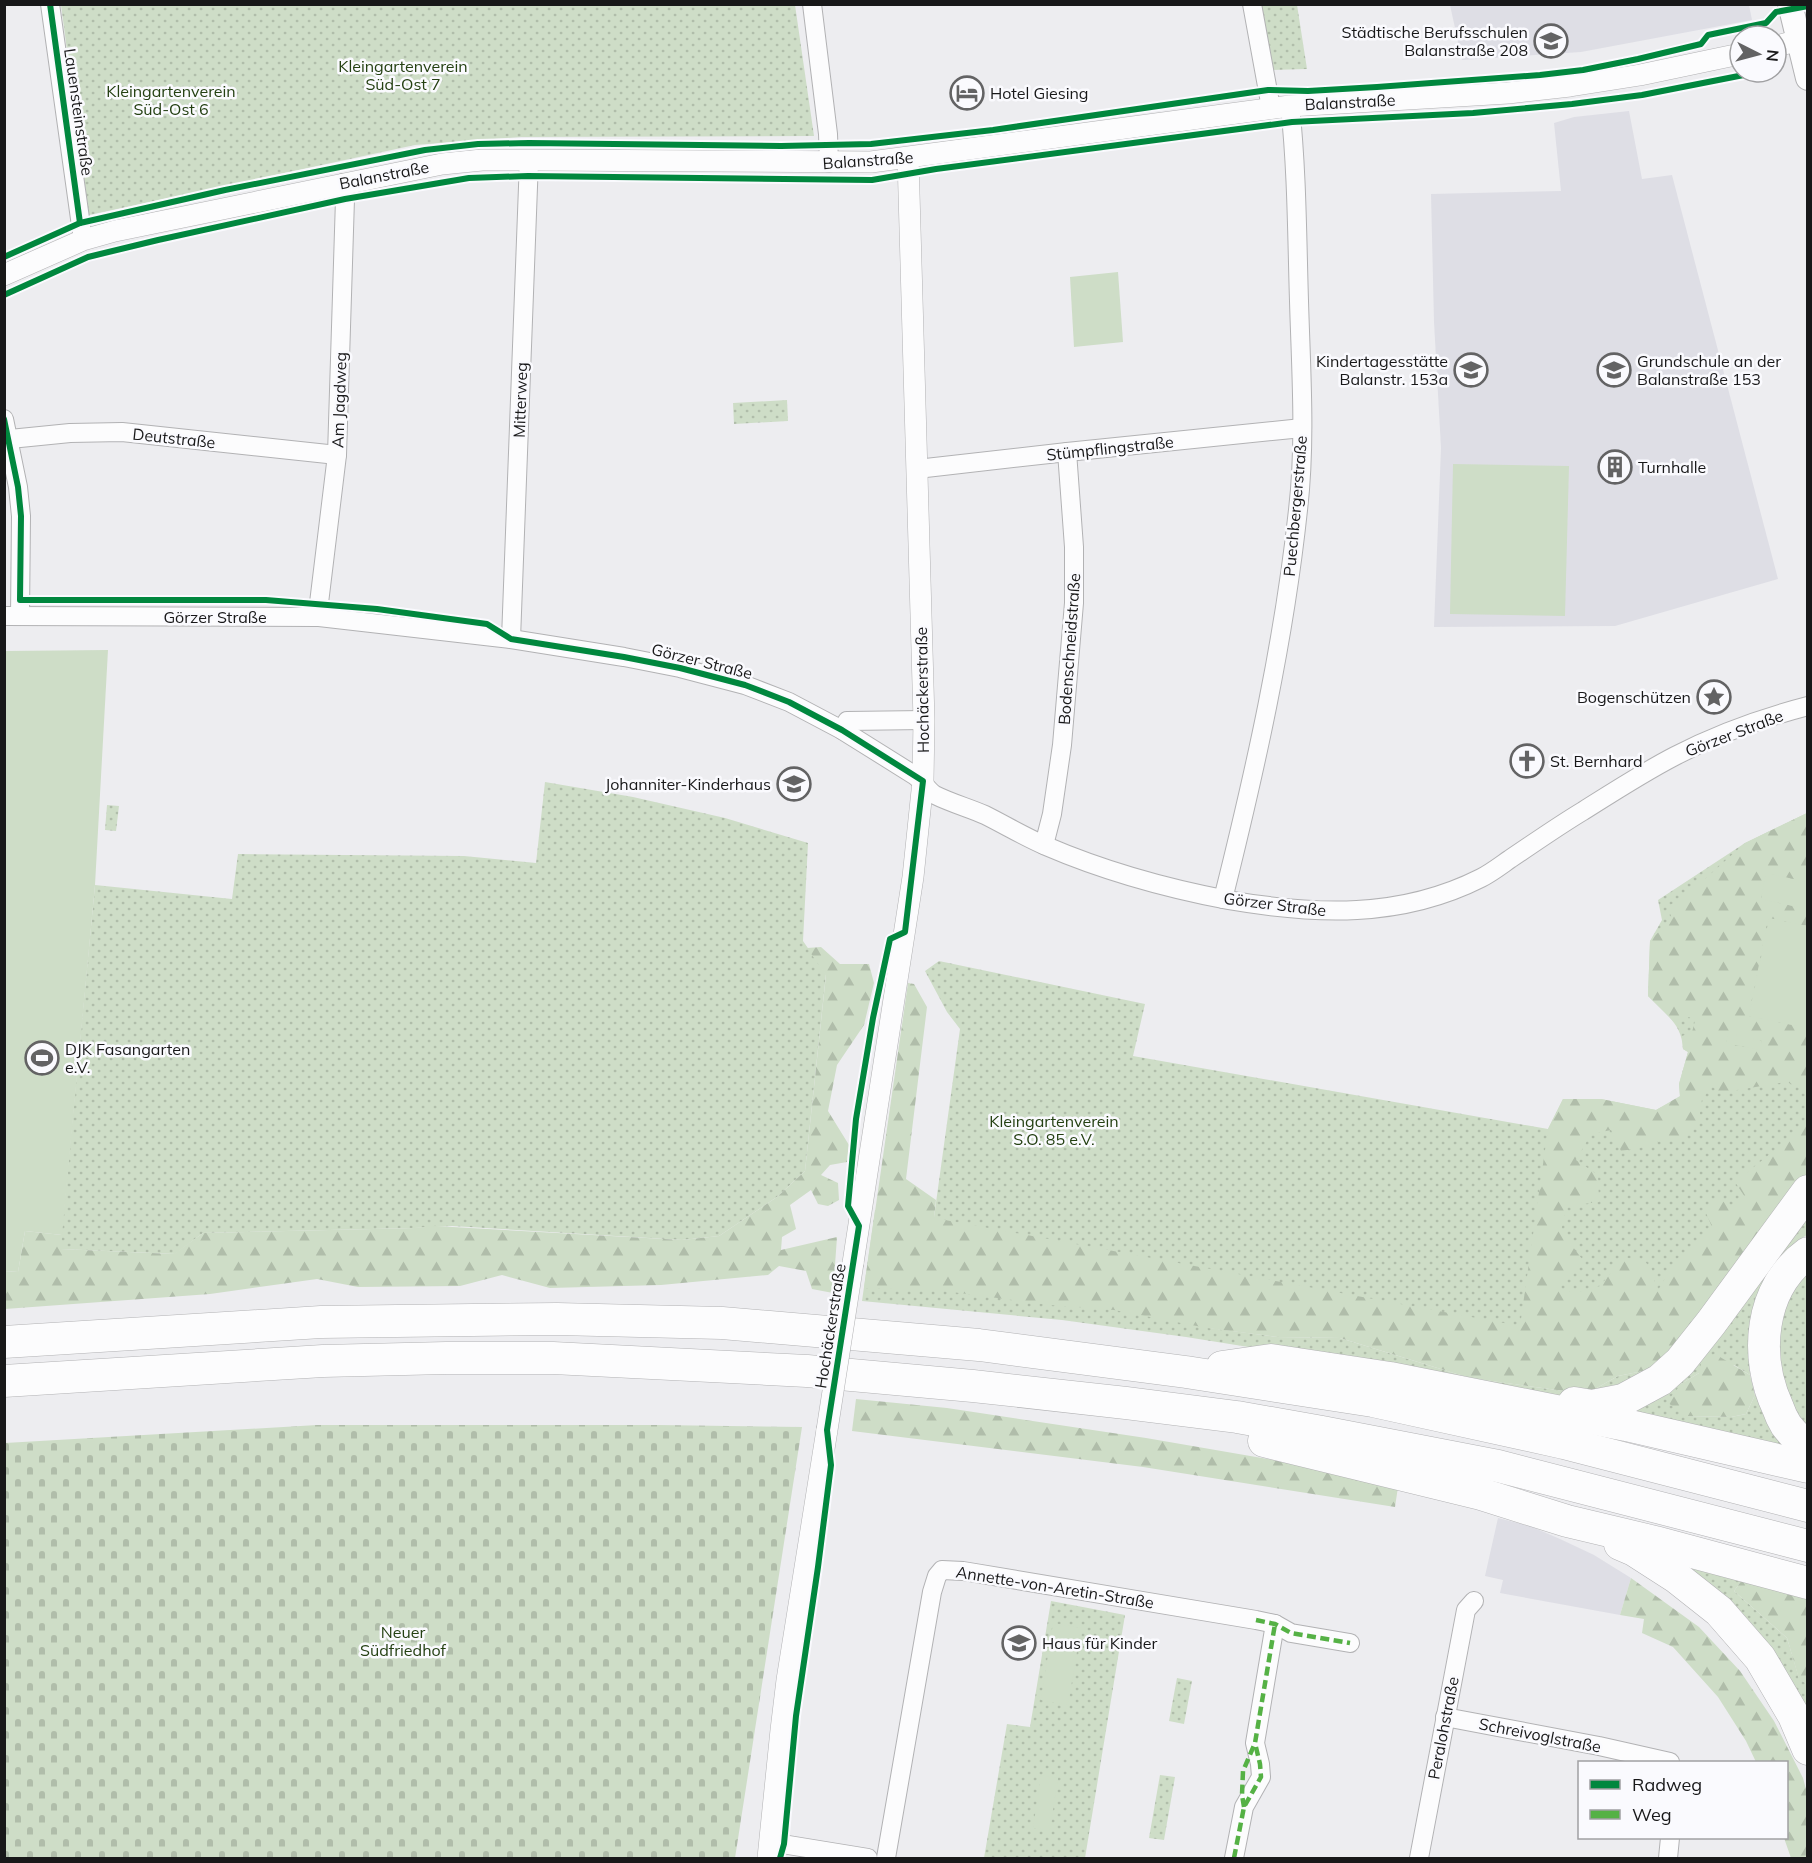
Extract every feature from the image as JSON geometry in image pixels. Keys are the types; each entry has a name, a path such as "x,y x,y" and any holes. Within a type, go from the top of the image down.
{"highway":[{"path":"1472,1394 1495,1393 1592,1406 1623,1400 1660,1380 1680,1362 1705,1331 1808,1191"},
{"path":"1808,1253 1788,1272 1776,1292 1766,1319 1763,1347 1765,1372 1772,1396 1785,1424 1808,1449"},
{"path":"4,1341 343,1322 557,1319 722,1323 979,1345 1186,1372 1373,1401 1564,1443 1808,1506"},
{"path":"4,1381 323,1361 553,1358 807,1371 973,1386 1237,1417 1498,1466 1808,1546"},
{"path":"1186,1372 1271,1360 1390,1378 1626,1425 1808,1467"},
{"path":"1237,1417 1262,1441 1481,1494 1567,1521 1808,1583"},
{"path":"1567,1521 1634,1550 1677,1577 1719,1611 1760,1658 1794,1716 1808,1749"}],"main road":[{"path":"1790,4 1794,42 1808,78"}],"street":[{"name":"Lauensteinstraße","path":"50,4 83,240"},
{"path":"812,4 827,124 829,163"},
{"name":"Puechbergerstraße","path":"1223,899 1262,731 1282,624 1299,508 1302,428 1297,196 1281,107 1252,4"},
{"name":"Balanstraße","path":"4,275 83,240 126,229 442,164 482,160 872,162 1281,107 1546,90 1613,80 1728,56"},
{"name":"Hochäckerstraße","path":"769,1850 786,1690 905,932 923,781 924,720 908,158"},
{"name":"Mitterweg","path":"511,639 529,160"},
{"name":"Am Jagdweg","path":"320,617 338,455 345,199 343,183"},
{"path":"4,420 10,440 21,516 12,616"},
{"name":"Stümpflingstraße","path":"917,469 1302,428"},
{"name":"Deutstraße","path":"10,440 70,433 122,432 338,455"},
{"name":"Bodenschneidstraße","path":"1044,845 1052,814 1062,745 1074,603 1074,547 1067,452"},
{"name":"Görzer Straße","path":"12,616 320,617 511,639 680,668 745,685 789,702 842,730 923,781 933,794 981,814 1044,845 1152,883 1223,899 1284,909 1361,911 1404,905 1436,896 1483,878 1582,811 1676,755 1773,715 1808,706"},
{"path":"842,730 847,721 924,720"},
{"name":"Annette-von-Aretin-Straße","path":"886,1858 932,1592 937,1576 942,1570 975,1573 1275,1624 1291,1633 1350,1643"},
{"name":"Peralohstraße","path":"1419,1858 1466,1610 1474,1601"},
{"path":"1234,1858 1244,1807 1261,1777 1255,1743 1275,1624"},
{"name":"Schreivoglstraße","path":"1445,1717 1666,1761"},
{"path":"1668,1858 1670,1839"},
{"path":"769,1850 868,1858"}],"shaded area":[{"name":"Städtische Berufsschulen Balanstraße 208","path":"1450,5 1749,5 1752,20 1581,52 1462,60"},
{"name":"Grundschule an der Balanstraße 153","path":"1629,111 1642,179 1672,175 1778,579 1615,626 1434,627 1441,448 1434,322 1431,194 1561,191 1554,123 1574,117"},
{"path":"1498,1518 1530,1526 1560,1539 1594,1555 1631,1578 1620,1615 1500,1593 1503,1580 1485,1576"}],"green space":[{"path":"61,5 795,5 814,136 521,137 415,145 89,215"},
{"path":"1260,5 1297,5 1307,69 1272,70"},
{"path":"1118,272 1123,342 1074,347 1070,277"},
{"path":"787,400 788,421 734,424 733,403"},
{"path":"1453,464 1569,466 1565,616 1450,614"},
{"name":"DJK Fasangarten e.V.","path":"108,650 95,885 62,1235 25,1231 18,1272 5,1271 5,651"},
{"path":"545,782 633,797 725,818 808,843 803,941 826,974 805,1171 777,1197 719,1236 682,1240 452,1226 203,1233 175,1254 60,1249 95,885 232,899 238,854 464,856 536,863"},
{"path":"107,805 119,806 116,831 105,830"},
{"name":"Kleingartenverein S.O. 85 e.V.","path":"1807,813 1807,1157 1693,1307 1648,1353 1614,1370 1571,1378 1474,1370 1339,1328 1282,1318 1210,1328 1277,1337 1340,1338 1470,1378 1586,1394 1618,1376 1648,1370 1700,1317 1703,1320 1674,1355 1645,1379 1610,1393 1564,1397 1186,1337 1062,1320 862,1301 875,1210 934,1217 960,1029 947,1012 925,971 939,961 1145,1004 1133,1056 1548,1129 1563,1099 1601,1099 1656,1110 1680,1097 1679,1084 1688,1052 1683,1049 1676,1026 1648,996 1650,941 1662,920 1658,900 1745,843"},
{"path":"1807,813 1807,882 1766,873 1761,899 1807,909 1807,926 1768,918 1749,1016 1807,1028 1807,1089 1786,1082 1731,1091 1723,1096 1712,1086 1702,1099 1699,1120 1685,1139 1663,1140 1621,1151 1611,1130 1591,1134 1576,1160 1598,1175 1599,1202 1567,1206 1561,1231 1582,1259 1555,1287 1575,1293 1600,1286 1623,1258 1643,1259 1652,1270 1657,1292 1676,1260 1712,1227 1706,1213 1719,1199 1732,1206 1745,1197 1735,1182 1785,1142 1807,1119 1807,1175 1703,1320 1648,1370 1618,1376 1586,1394 1470,1378 1340,1338 1277,1337 1207,1328 1114,1310 1050,1305 937,1290 864,1288 908,983 914,984 927,1007 906,1179 936,1200 934,1218 1520,1326 1548,1129 1563,1099 1601,1099 1656,1110 1680,1096 1679,1084 1688,1052 1683,1049 1682,1036 1692,1032 1695,1021 1689,1017 1676,1024 1648,996 1650,941 1672,918 1667,907 1686,896 1745,843","holes":["1728,1034 1762,1041 1760,1050 1726,1043"]},
{"path":"1766,873 1807,882 1807,909 1761,899"},
{"path":"1769,918 1807,926 1807,1028 1749,1016"},
{"path":"821,947 840,964 869,964 874,983 864,1025 837,1065 828,1111 849,1145 847,1162 830,1165 821,1175 838,1183 839,1200 828,1206 818,1204 811,1190 790,1205 796,1229 782,1237 781,1250 837,1237 833,1293 812,1289 806,1271 779,1266 768,1275 661,1285 550,1288 502,1275 460,1286 358,1287 317,1279 210,1294 5,1309 4,1271 18,1272 25,1231 62,1235 61,1249 174,1254 203,1233 435,1226 682,1240 719,1236 777,1197 805,1171 826,975 807,948"},
{"path":"1728,1033 1762,1041 1760,1050 1726,1043"},
{"path":"1807,1205 1807,1235 1782,1259 1749,1354 1750,1375 1734,1365 1699,1373 1681,1384 1685,1416 1731,1417 1746,1414 1755,1395 1796,1451 1630,1413"},
{"path":"1807,1266 1807,1435 1783,1393 1774,1345 1794,1281"},
{"path":"1715,1354 1750,1375 1755,1395 1746,1414 1731,1417 1685,1416 1667,1402 1681,1384 1699,1373 1702,1359"},
{"path":"856,1399 947,1408 1291,1463 1398,1487 1395,1507 1143,1467 852,1431"},
{"name":"Neuer Südfriedhof","path":"317,1425 802,1427 735,1858 5,1858 5,1443"},
{"path":"1672,1556 1745,1576 1734,1591 1787,1638 1799,1678 1807,1684 1807,1723"},
{"path":"1745,1576 1807,1592 1807,1684 1799,1679 1787,1638 1734,1591"},
{"path":"1631,1578 1699,1627 1740,1671 1774,1721 1803,1778 1807,1793 1807,1858 1791,1858 1784,1839 1788,1839 1788,1761 1756,1761 1746,1741 1718,1697 1673,1647 1642,1633 1644,1619 1620,1615"},
{"path":"1051,1601 1125,1615 1085,1858 984,1858 1007,1724 1030,1727"},
{"path":"1053,1623 1081,1628 1068,1705 1041,1700"},
{"path":"1177,1678 1192,1681 1184,1724 1169,1721"},
{"path":"1041,1775 1058,1778 1050,1830 1033,1828"},
{"path":"1160,1775 1175,1777 1164,1840 1149,1838"}],"marked path":[{"path":"1256,1620 1275,1624 1291,1633 1350,1643"},
{"path":"1244,1807 1243,1771 1255,1743 1275,1624"},
{"path":"1234,1858 1244,1807 1261,1777 1255,1743"}],"cycle path":[{"path":"50,4 80,223"},
{"path":"4,257 80,223 225,190 425,150 478,144 529,143 781,146 871,144 993,130 1268,90 1308,91 1540,75 1583,70 1701,44 1708,35 1766,23 1776,12 1808,6"},
{"path":"4,295 88,257 345,199 469,178 528,176 872,180 936,169 1292,122 1473,113 1572,104 1642,95 1728,78"},
{"path":"4,419 18,487 21,516 20,600 266,600 377,609 487,624 511,639 680,668 745,685 789,702 842,730 923,781 905,932 890,939 873,1018 856,1119 848,1206 859,1226 827,1430 831,1465 796,1716 784,1844 780,1858"}],"place":[{"name":"Städtische Berufsschulen Balanstraße 208","path":"1551,41"},
{"name":"Hotel Giesing","path":"967,93"},
{"name":"Kindertagesstätte Balanstr. 153a","path":"1471,370"},
{"name":"Grundschule an der Balanstraße 153","path":"1614,370"},
{"name":"Turnhalle","path":"1615,467"},
{"name":"Bogenschützen","path":"1714,697"},
{"name":"St. Bernhard","path":"1527,761"},
{"name":"Johanniter-Kinderhaus","path":"794,784"},
{"name":"DJK Fasangarten e.V.","path":"42,1058"},
{"name":"Haus für Kinder","path":"1019,1643"}],"park label":[{"name":"Kleingartenverein Süd-Ost 7","path":"403,75"},
{"name":"Kleingartenverein Süd-Ost 6","path":"171,100"}]}
